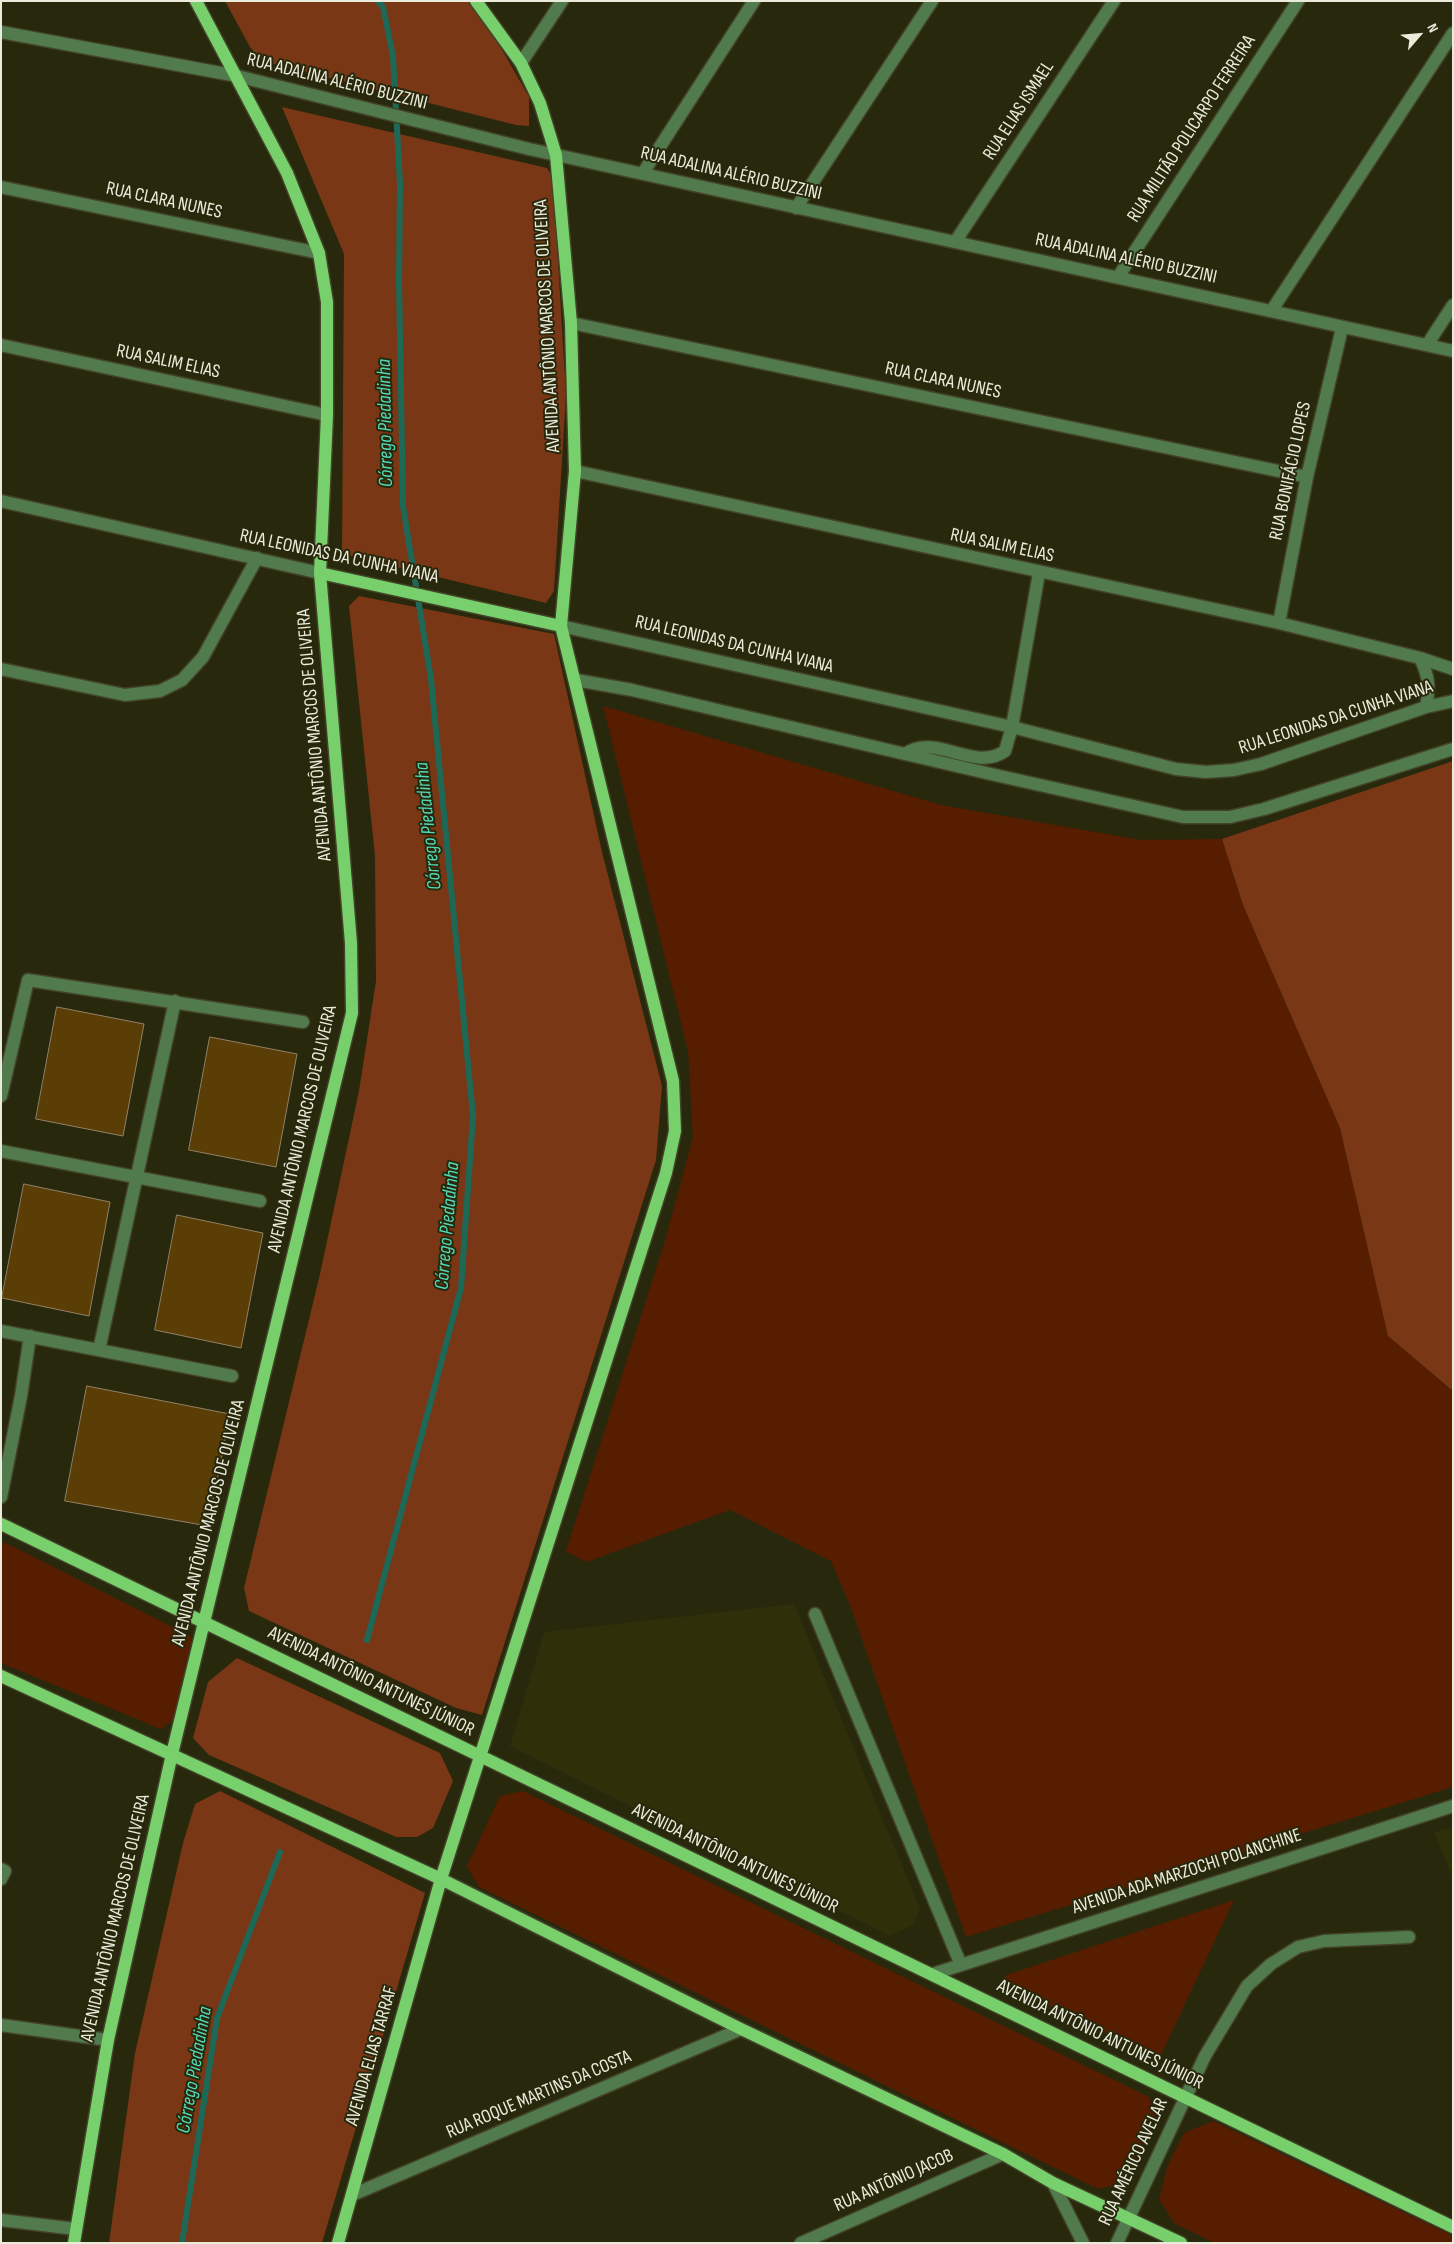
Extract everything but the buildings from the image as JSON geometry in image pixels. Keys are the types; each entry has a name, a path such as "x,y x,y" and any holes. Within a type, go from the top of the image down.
{"main road":[{"name":"AVENIDA ANTÔNIO MARCOS DE OLIVEIRA","path":"74,2243 108,2040 172,1754 352,1013 352,943 320,572 327,416 327,302 319,253 287,173 196,1"},
{"name":"AVENIDA ANTÔNIO MARCOS DE OLIVEIRA","path":"441,1879 666,1173 675,1131 673,1081 576,680 561,626 575,471 571,323 556,155 540,103 521,63 476,1"},
{"name":"RUA LEONIDAS DA CUNHA VIANA","path":"320,572 561,626"},
{"name":"AVENIDA ANTÔNIO ANTUNES JÚNIOR","path":"1,1524 933,1974 1453,2228"},
{"path":"1,1676 441,1879 741,2029 1003,2154 1053,2183 1181,2243"},
{"name":"AVENIDA ELIAS TARRAF","path":"338,2243 441,1879"}],"street":[{"path":"521,63 562,1"},
{"path":"643,173 754,1"},
{"path":"796,208 932,1"},
{"name":"RUA ELIAS ISMAEL","path":"955,242 1114,1"},
{"name":"RUA MILITÃO POLICARPO FERREIRA","path":"1118,277 1298,1"},
{"name":"RUA ADALINA ALÉRIO BUZZINI","path":"1,32 237,76 529,149 1453,351"},
{"path":"1272,310 1453,33"},
{"name":"RUA CLARA NUNES","path":"1,186 319,253"},
{"path":"1427,345 1453,305"},
{"name":"RUA CLARA NUNES","path":"571,323 1307,477"},
{"name":"RUA BONIFÁCIO LOPES","path":"1279,623 1307,477 1342,328"},
{"name":"RUA SALIM ELIAS","path":"1,345 327,416"},
{"name":"RUA SALIM ELIAS","path":"575,471 1039,573 1279,623 1420,658 1453,669"},
{"name":"RUA LEONIDAS DA CUNHA VIANA","path":"1,501 320,572"},
{"path":"1,668 126,695 160,691 182,680 203,657 258,558"},
{"path":"905,754 910,750 929,747 987,759 1005,752 1012,727 1039,573"},
{"name":"RUA LEONIDAS DA CUNHA VIANA","path":"561,626 1012,727 1176,769 1206,772 1234,770 1261,764 1426,707 1453,701"},
{"path":"1420,658 1429,681 1426,707"},
{"path":"576,680 632,690 1144,809 1183,816 1230,817 1264,809 1453,749"},
{"path":"1,1096 28,980 303,1022"},
{"path":"99,1350 175,1001"},
{"path":"1,1151 136,1179 260,1201"},
{"path":"1,1331 232,1376"},
{"path":"1,1497 21,1396 30,1336"},
{"path":"815,1614 961,1966"},
{"name":"AVENIDA ADA MARZOCHI POLANCHINE","path":"933,1974 1453,1806"},
{"path":"1,1870 5,1871 1,1879"},
{"name":"RUA AMÉRICO AVELAR","path":"1117,2243 1205,2056 1247,1986 1271,1964 1298,1947 1324,1940 1409,1937"},
{"path":"1,2025 108,2040"},
{"name":"RUA ROQUE MARTINS DA COSTA","path":"352,2195 741,2029"},
{"name":"RUA ANTÔNIO JACOB","path":"801,2243 1003,2154"},
{"name":"RUA AMÉRICO AVELAR","path":"1053,2183 1083,2243"},
{"path":"1,2220 76,2229"}],"shaded area":[{"path":"225,1 469,1 493,34 529,97 529,126 516,125 262,61 250,47"},
{"path":"282,107 547,168 553,179 566,395 554,591 546,603 342,554 344,254"},
{"path":"359,596 554,634 602,852 662,1086 656,1160 482,1715 456,1708 249,1611 244,1588 320,1274 359,1091 376,981 375,856 349,606"},
{"path":"603,706 941,805 1141,840 1222,839 1243,905 1340,1128 1388,1336 1453,1391 1453,1787 966,1937 851,1608 831,1561 730,1510 586,1562 566,1551 665,1241 693,1137 688,1051"},
{"path":"1453,761 1453,1391 1388,1336 1340,1128 1243,905 1222,839"},
{"path":"4,1542 192,1637 173,1720 161,1729 1,1663 1,1547"},
{"path":"794,1604 920,1909 913,1925 890,1936 510,1746 544,1632"},
{"path":"237,1658 440,1753 453,1781 433,1828 417,1837 396,1837 209,1755 193,1738 208,1682"},
{"path":"220,1791 425,1893 322,2243 109,2243 135,2053 183,1843 195,1804"},
{"path":"523,1791 1149,2097 1155,2115 1142,2150 1121,2184 1098,2189 479,1887 467,1866 500,1796"},
{"path":"1453,1827 1453,1879 1434,1832"},
{"path":"1234,1900 1159,2059 1002,1982 1006,1975"},
{"path":"1213,2121 1453,2236 1453,2243 1215,2243 1175,2224 1159,2200 1167,2167 1184,2133"}],"waterway":[{"name":"Córrego Piedadinha","path":"367,1640 461,1288 473,1116 431,679 403,506 399,282 400,184 393,56 383,7 378,1"},
{"name":"Córrego Piedadinha","path":"182,2243 217,2018 280,1852"}]}
